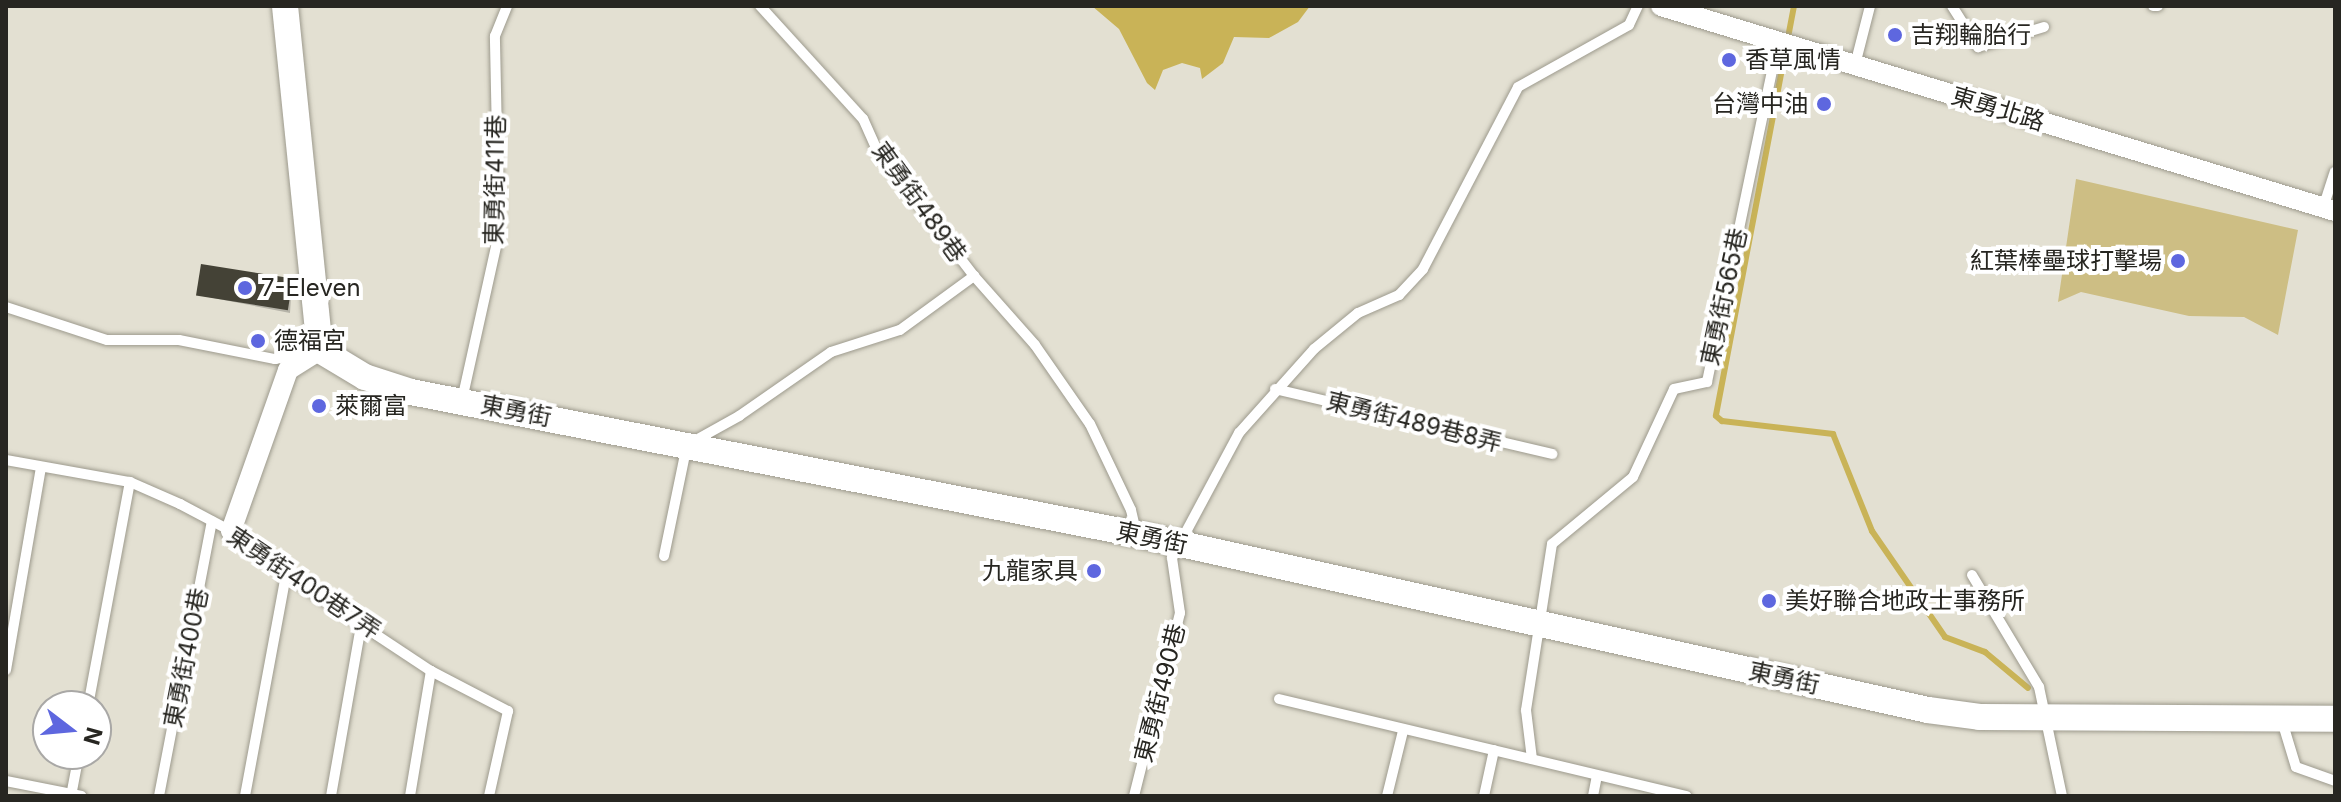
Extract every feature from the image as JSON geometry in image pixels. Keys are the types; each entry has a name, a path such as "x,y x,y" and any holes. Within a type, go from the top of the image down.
{"street":[{"path":"231,531 288,370 320,350 285,6"},
{"name":"東勇北路","path":"1661,6 1691,10 1786,44 2329,210"},
{"name":"東勇街","path":"320,350 365,377 462,400 1136,534 1928,710 1980,717 2335,719"}],"lane":[{"name":"東勇街411巷","path":"462,400 499,233 495,36 507,6"},
{"name":"東勇街489巷","path":"687,445 739,416 831,352 900,330 974,276 877,150 863,119 760,6"},
{"path":"1180,544 1239,433 1275,389 1358,313 1399,295 1423,269 1518,87 1629,25 1638,6"},
{"path":"1855,65 1870,6"},
{"path":"1952,6 1978,47 2044,27"},
{"name":"東勇街565巷","path":"1539,625 1552,544 1633,477 1674,389 1707,382 1786,44"},
{"path":"2329,210 2335,172"},
{"path":"974,276 1035,345 1090,424 1131,510 1136,534"},
{"path":"6,307 107,340 179,340 275,359 320,350"},
{"name":"東勇街489巷8弄","path":"1275,389 1553,454"},
{"path":"664,556 687,445"},
{"name":"東勇街400巷7弄","path":"6,460 130,482 212,521 231,531 286,575 362,621 431,671 508,711 489,796"},
{"path":"6,670 41,467"},
{"path":"91,690 130,482"},
{"name":"東勇街400巷","path":"159,796 212,521"},
{"name":"東勇街490巷","path":"1134,796 1180,613 1172,558 1180,544"},
{"path":"245,796 286,575"},
{"path":"1972,575 2039,687 2050,717 2062,796"},
{"path":"331,796 362,621"},
{"path":"1532,759 1526,710 1539,625"},
{"path":"410,796 431,671"},
{"path":"1279,699 1686,796"},
{"path":"2281,719 2296,767 2335,781"},
{"path":"1387,796 1403,731"},
{"path":"1484,796 1494,750"},
{"path":"6,781 75,795 77,770"},
{"path":"1593,796 1597,776"}],"shaded area":[{"path":"1092,6 1310,6 1298,22 1269,38 1234,37 1223,63 1202,79 1200,68 1182,63 1163,70 1155,90 1147,83 1119,29"},
{"name":"紅葉棒壘球打擊場","path":"2076,179 2298,230 2278,335 2244,317 2189,316 2081,292 2058,302"}],"building":[{"name":"7-Eleven","path":"201,264 293,279 288,310 196,296"}],"waterway":[{"path":"1794,6 1716,416 1722,421 1833,434 1872,531 1945,637 1985,652 2028,688"}],"place":[{"name":"吉翔輪胎行","path":"1895,35"},
{"name":"香草風情","path":"1729,60"},
{"name":"台灣中油","path":"1824,104"},
{"name":"紅葉棒壘球打擊場","path":"2178,261"},
{"name":"7-Eleven","path":"245,288"},
{"name":"德福宮","path":"258,341"},
{"name":"萊爾富","path":"319,406"},
{"name":"九龍家具","path":"1094,571"},
{"name":"美好聯合地政士事務所","path":"1769,601"}]}
